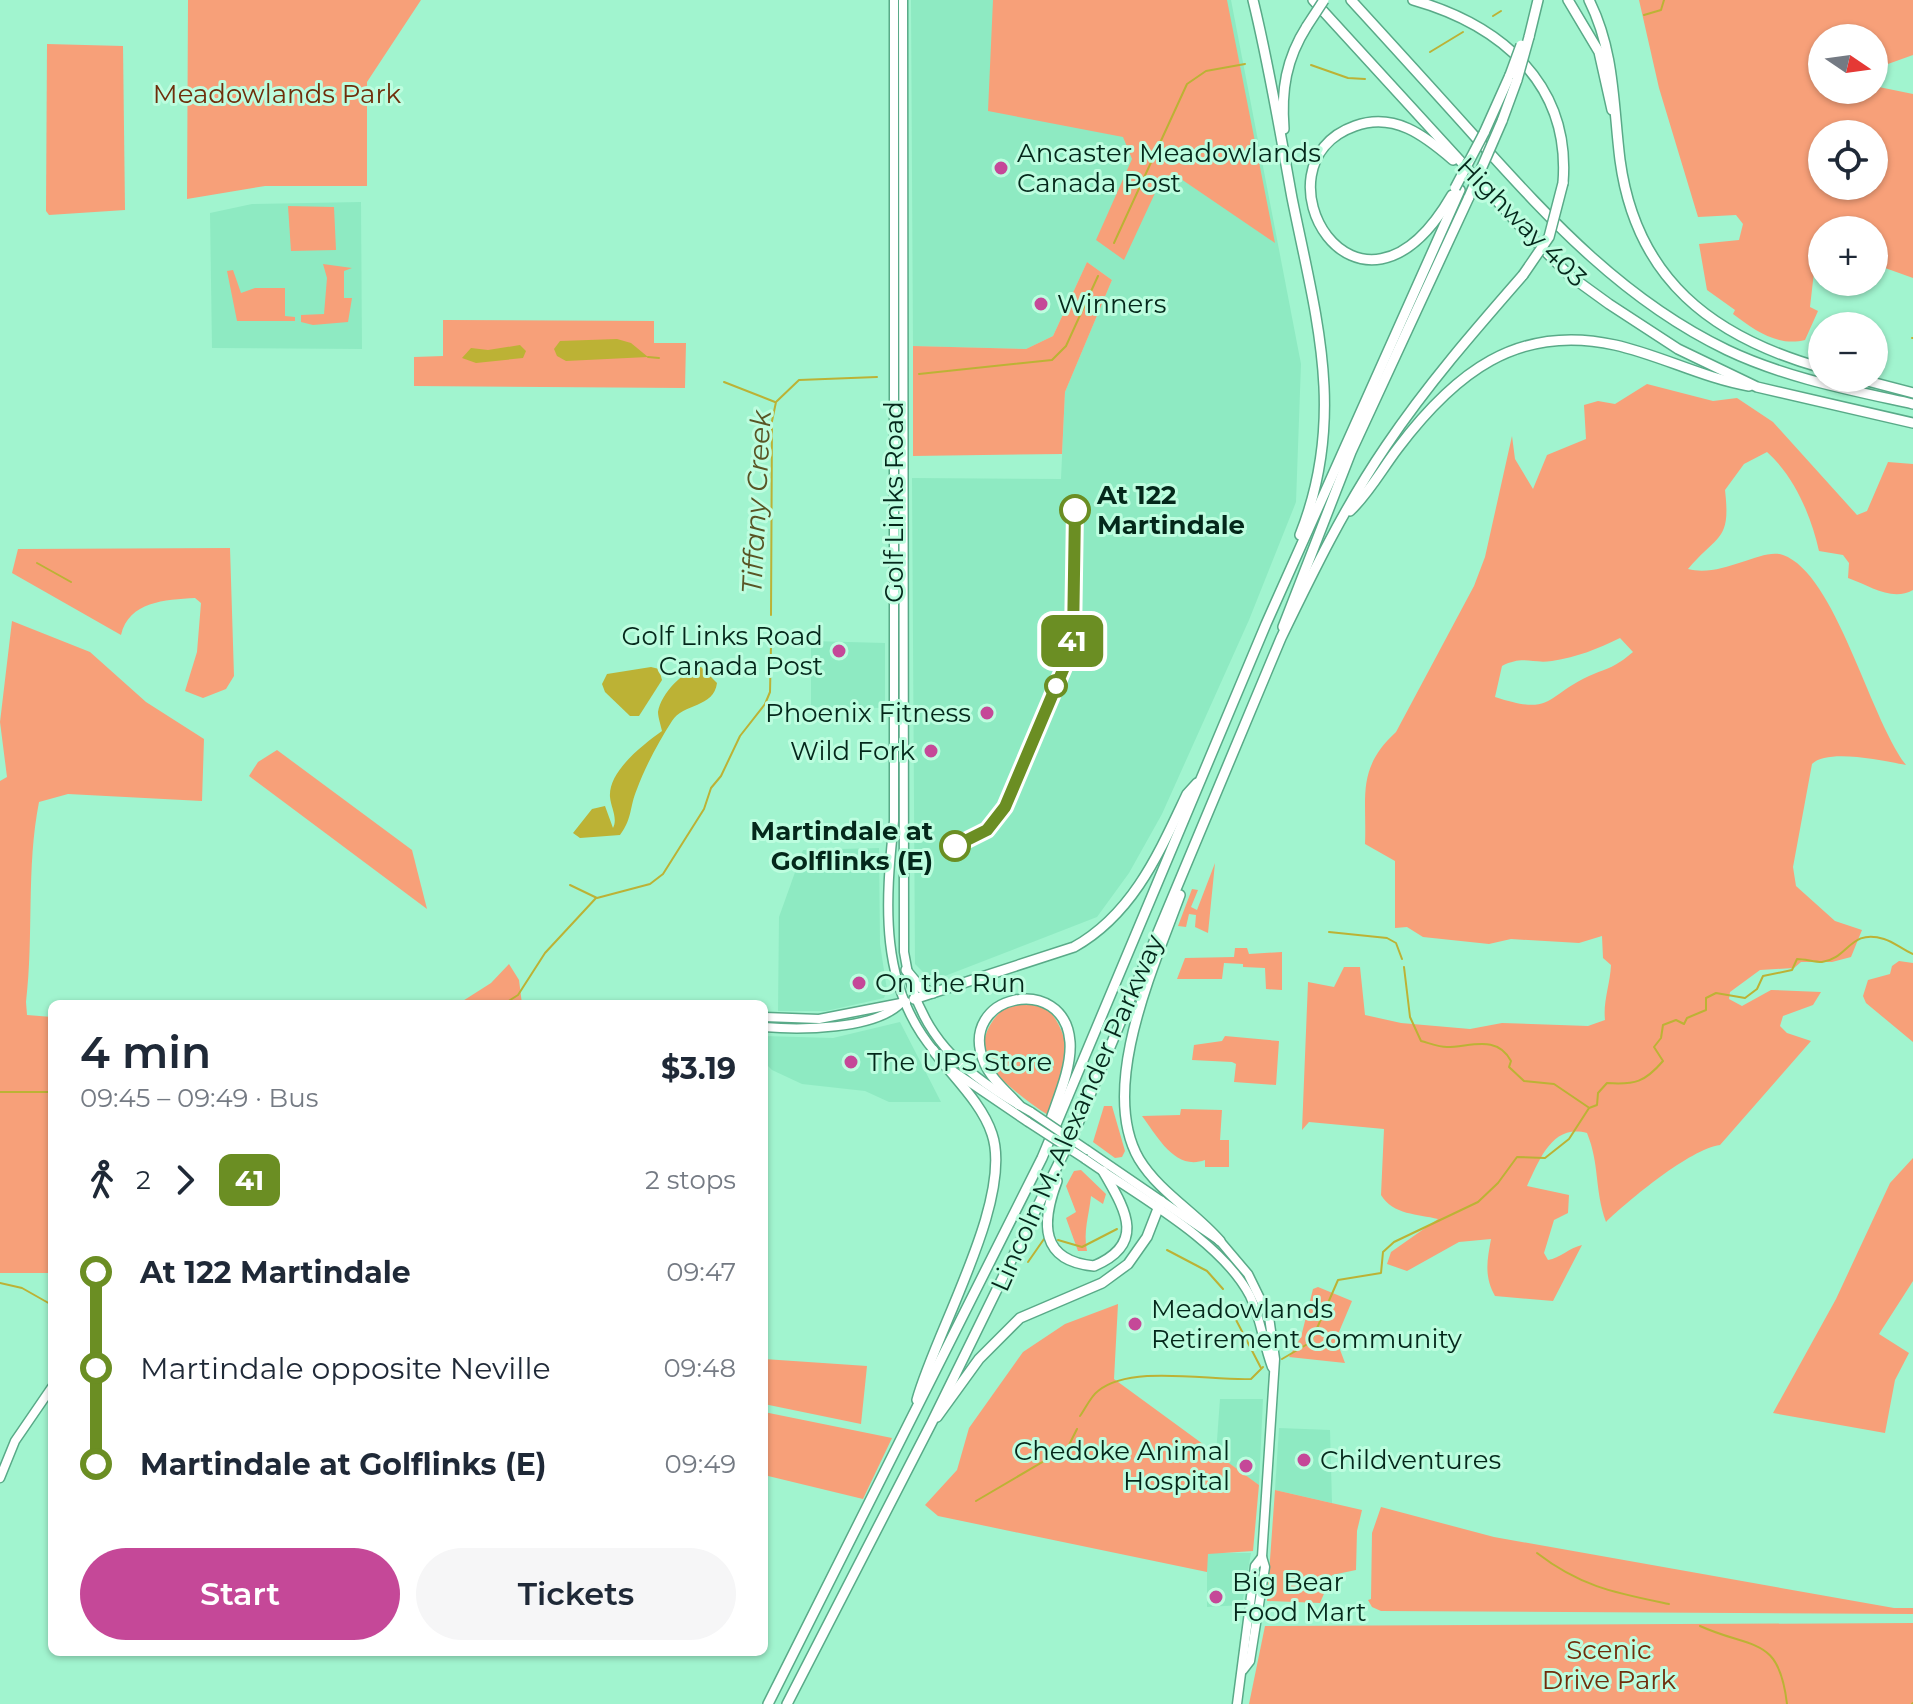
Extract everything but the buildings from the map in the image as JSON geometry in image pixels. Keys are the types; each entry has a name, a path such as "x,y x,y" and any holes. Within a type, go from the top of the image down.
{"highway":[{"path":"1253,0 1322,345 1327,414 1316,487 1266,624"},
{"name":"Highway 403","path":"1313,0 1518,224 1589,290 1678,349 1757,387 1913,423"},
{"path":"1286,163 1285,74 1293,49 1324,0"},
{"name":"Highway 403","path":"1351,0 1535,203 1584,254 1630,292 1683,327 1768,366 1816,383 1913,404"},
{"path":"1347,513 1386,444 1433,381 1523,275 1549,237 1563,183 1562,135 1549,99 1527,65 1480,26 1413,0"},
{"path":"1281,638 1286,615 1351,452 1502,121 1535,0"},
{"path":"1568,0 1599,52 1629,205 1640,234 1671,284 1692,305 1731,332 1808,362"},
{"path":"1589,0 1610,58 1618,141"},
{"path":"1266,624 1458,189 1493,112 1514,78"},
{"path":"1458,189 1432,227 1416,243 1396,255 1377,260 1363,259 1336,246 1318,225 1310,193 1321,153 1351,127 1369,122 1392,122 1414,129 1473,175"},
{"path":"1347,513 1360,501 1411,431 1447,391 1490,359 1524,346 1561,339 1595,341 1757,387"},
{"path":"1888,386 1913,393"},
{"name":"Lincoln M. Alexander Parkway","path":"787,1704 932,1422 1077,1126 1281,638 1347,513"},
{"name":"Lincoln M. Alexander Parkway","path":"768,1704 1042,1158 1266,624"},
{"path":"914,999 1074,947 1092,937 1118,913 1139,887 1187,794 1202,778"},
{"path":"1185,869 1184,885 1133,1040 1123,1105 1139,1159 1165,1190 1204,1222 1220,1241"},
{"path":"906,970 921,988 933,993"},
{"path":"1019,1105 988,1072 980,1051 980,1034 992,1011 1002,1003 1024,998 1048,1004 1057,1012 1067,1025 1070,1044 1042,1158"},
{"path":"911,1422 921,1383 977,1241 998,1167 988,1124 933,1050"},
{"path":"1077,1126 1076,1137 1046,1214 1048,1235 1067,1261 1094,1266 1110,1257 1125,1241 1128,1220 1125,1209 1103,1171"},
{"path":"932,1422 947,1408 979,1359 1020,1318 1102,1283 1128,1264 1147,1237 1160,1206"}],"main road":[{"name":"Golf Links Road","path":"903,0 902,900 906,970 914,999 931,1033 943,1048 1086,1154"},
{"name":"Golf Links Road","path":"894,2 894,821 889,932 892,963 902,1003 933,1050 957,1074 1028,1122 1086,1154"},
{"path":"894,2 903,22"},
{"path":"893,88 902,99"},
{"path":"768,1017 819,1019 914,999"},
{"path":"768,1027 836,1026 886,1012 902,1003"},
{"path":"1086,1154 1160,1206 1207,1244 1239,1278 1262,1324 1272,1368"},
{"path":"1086,1154 1103,1171 1220,1241 1248,1274 1269,1317 1275,1345 1262,1557 1255,1566 1252,1616 1240,1660 1243,1670 1237,1704"},
{"path":"0,1478 15,1441 48,1393"}],"shaded area":[{"path":"911,0 1231,0 1301,364 1296,502 1249,620 1162,814 1129,873 1097,917 932,981 915,964 912,478 1061,479 1065,392 1112,280 1087,262 1053,336 1026,349 913,346"},
{"path":"361,202 362,349 212,348 210,213 252,204"},
{"path":"617,339 631,343 648,357 566,361 557,356 554,349 560,341"},
{"path":"520,345 526,351 523,358 476,363 462,358 471,348 488,350"},
{"path":"811,641 885,643 885,708 811,707"},
{"path":"651,667 659,669 662,680 639,716 630,716 605,692 602,684 607,674"},
{"path":"701,667 717,683 715,691 672,721 644,772 620,835 580,838 573,833 592,809 605,806 613,828 615,817 610,797 615,778 628,759 662,731 658,712 668,690 688,673"},
{"path":"879,848 880,944 887,990 884,998 826,1011 778,1011 779,917 803,850"},
{"path":"900,1022 941,1102 889,1102 865,1091 802,1084 768,1066 768,1036 833,1038"},
{"path":"1220,1399 1263,1399 1259,1485 1216,1454"},
{"name":"Childventures","path":"1279,1428 1330,1430 1332,1503 1275,1490"},
{"path":"1207,1553 1251,1553 1242,1605 1207,1607"}],"green space":[{"name":"Meadowlands Park","path":"188,0 421,0 367,82 367,186 265,186 187,199"},
{"path":"993,0 1227,0 1275,243 1181,179 1175,187 1162,178 1124,260 1096,240 1132,159 1123,137 988,111"},
{"path":"1639,0 1913,0 1913,55 1888,64 1888,24 1808,24 1808,104 1888,104 1888,89 1913,94 1913,278 1888,269 1888,216 1808,216 1808,296 1811,296 1810,307 1818,311 1808,312 1805,340 1776,339 1741,320 1733,314 1735,310 1707,290 1699,244 1739,240 1743,224 1736,215 1698,217 1659,88"},
{"path":"47,44 123,46 125,210 49,215 46,211"},
{"path":"288,206 334,207 336,250 291,251"},
{"path":"1087,262 1112,280 1065,392 1062,454 913,456 913,346 1026,349 1053,336"},
{"path":"323,264 352,268 344,271 344,298 352,298 348,322 313,325 301,322 301,315 324,314 327,278"},
{"path":"233,270 241,293 255,288 285,288 285,316 295,317 295,321 237,321 227,271"},
{"path":"443,320 654,321 654,343 686,343 685,388 414,386 414,357 443,356"},
{"path":"1647,384 1713,401 1737,398 1773,422 1857,515 1867,511 1888,462 1913,464 1913,590 1889,594 1848,578 1849,563 1843,555 1819,551 1800,497 1767,452 1744,464 1725,490 1724,528 1688,569 1715,569 1774,554 1783,555 1802,568 1835,617 1892,743 1906,765 1843,756 1820,759 1812,764 1793,867 1796,886 1835,921 1862,930 1851,957 1832,962 1801,962 1794,968 1760,970 1730,992 1729,999 1742,1006 1771,990 1821,992 1813,1005 1783,1016 1780,1026 1787,1033 1811,1041 1720,1145 1677,1165 1606,1222 1587,1133 1575,1132 1556,1139 1542,1155 1527,1186 1569,1195 1568,1213 1554,1220 1544,1253 1548,1260 1582,1245 1553,1301 1495,1296 1488,1275 1491,1239 1459,1242 1407,1271 1387,1264 1391,1252 1438,1219 1399,1210 1381,1195 1384,1129 1309,1122 1302,1130 1308,982 1334,987 1344,967 1360,967 1365,1015 1401,1023 1470,1029 1502,1023 1588,1026 1605,1020 1611,965 1603,958 1602,936 1579,943 1511,939 1489,944 1423,937 1407,927 1395,928 1395,861 1365,844 1365,797 1369,771 1375,758 1396,732 1474,586 1485,557 1512,436 1515,459 1533,489 1547,455 1586,439 1584,405 1598,401 1615,404","holes":["1620,638 1633,652 1547,702 1528,705 1495,697 1502,666 1510,663 1561,659"]},
{"path":"230,548 234,676 226,689 203,698 185,691 197,652 201,603 195,598 150,604 140,609 125,624 121,635 12,573 18,549"},
{"path":"12,621 90,652 146,702 204,739 202,801 68,794 39,802 33,852 26,1002 27,1015 48,1017 48,1273 0,1273 0,781 7,777 0,722"},
{"path":"277,750 412,850 427,909 249,776 258,762"},
{"path":"1215,863 1208,933 1195,927 1196,915 1189,914 1186,927 1178,926 1192,889 1198,890 1191,907 1197,910"},
{"path":"1235,948 1247,948 1249,954 1282,952 1282,990 1266,989 1265,968 1243,967 1243,964 1224,963 1222,979 1177,979 1185,958 1234,957"},
{"path":"1899,961 1913,963 1913,1042 1866,1003 1863,996 1868,980 1890,974 1892,966"},
{"path":"509,964 519,980 522,1000 464,1000 491,983"},
{"path":"1017,1001 1044,1004 1062,1032 1065,1045 1063,1070 1048,1115 994,1072 984,1052 984,1042 992,1021"},
{"path":"1225,1036 1279,1041 1276,1085 1234,1082 1236,1064 1232,1062 1192,1060 1194,1045 1222,1041"},
{"path":"1104,1106 1112,1106 1125,1151 1122,1157 1115,1158 1093,1142"},
{"path":"1181,1109 1222,1110 1220,1140 1229,1140 1229,1167 1205,1167 1205,1160 1185,1161 1176,1156 1142,1116 1180,1115"},
{"path":"1913,1158 1913,1281 1879,1334 1909,1353 1895,1380 1885,1433 1773,1413 1836,1299 1890,1183"},
{"path":"1081,1170 1106,1194 1103,1204 1091,1196 1086,1230 1087,1251 1078,1251 1066,1218 1076,1212 1066,1186 1074,1171"},
{"path":"1318,1287 1352,1301 1336,1339 1345,1363 1289,1357 1301,1337 1313,1289"},
{"path":"1118,1304 1114,1379 1259,1485 1253,1551 1208,1554 1207,1572 938,1516 925,1505 957,1470 969,1428 1023,1352 1065,1324"},
{"path":"768,1359 867,1366 861,1424 768,1405"},
{"path":"768,1413 892,1438 863,1499 768,1476"},
{"path":"1275,1490 1362,1510 1357,1531 1356,1570 1332,1575 1320,1603 1267,1601"},
{"path":"1381,1507 1494,1537 1894,1608 1913,1608 1913,1614 1381,1611 1372,1607 1368,1600 1371,1599 1372,1533"},
{"name":"Scenic Drive Park","path":"1913,1623 1913,1704 1249,1704 1265,1626"}],"waterway":[{"name":"Tiffany Creek","path":"1644,15 1661,10 1664,0"},
{"name":"Tiffany Creek","path":"1493,16 1501,11"},
{"name":"Tiffany Creek","path":"1430,52 1463,32"},
{"name":"Tiffany Creek","path":"1114,243 1187,84 1206,71 1245,64"},
{"name":"Tiffany Creek","path":"1311,65 1348,78 1365,79"},
{"name":"Tiffany Creek","path":"919,374 1052,360 1066,346 1098,276"},
{"path":"648,357 659,358"},
{"name":"Tiffany Creek","path":"771,615 772,421 776,402 799,380 877,377"},
{"path":"724,382 775,402"},
{"path":"37,563 71,582"},
{"name":"Tiffany Creek","path":"570,885 597,898 650,884 663,874 704,809 711,788 721,776 740,736 765,704 770,692 771,645"},
{"name":"Tiffany Creek","path":"510,1000 518,995 545,953 596,898"},
{"path":"1329,932 1387,938 1396,943 1402,959"},
{"path":"1282,1359 1311,1342 1338,1280 1381,1273 1383,1252 1394,1242 1478,1202 1498,1183 1517,1157 1545,1158 1569,1139 1589,1108 1597,1105 1598,1093 1607,1083 1632,1082 1651,1074 1663,1061 1654,1047 1661,1038 1663,1025 1676,1020 1684,1024 1687,1018 1706,1010 1706,998 1716,993 1745,998 1757,989 1763,976 1792,970 1797,959 1831,960 1864,938 1884,939 1913,954"},
{"path":"1404,967 1410,1017 1421,1041 1444,1047 1482,1044 1498,1047 1511,1061 1509,1067 1524,1081 1554,1084 1588,1107"},
{"path":"0,1092 48,1092"},
{"path":"1058,1240 1082,1247 1117,1229"},
{"path":"1028,1262 1044,1239"},
{"path":"1167,1250 1207,1271 1223,1289"},
{"path":"0,1283 22,1288 48,1303"},
{"path":"1234,1316 1261,1368"},
{"path":"1080,1416 1098,1391 1130,1378 1251,1379 1263,1367"},
{"path":"976,1501 1068,1447 1077,1429"},
{"path":"1537,1553 1584,1581 1669,1604"},
{"path":"1700,1626 1749,1643 1770,1655 1783,1682 1787,1704"}],"bus line":[{"name":"41","path":"955,846 977,838 994,824 1005,807 1068,658 1073,638 1075,510"}],"place":[{"name":"Ancaster Meadowlands Canada Post","path":"1001,168"},
{"name":"Winners","path":"1041,304"},
{"name":"At 122 Martindale","path":"1075,510"},
{"name":"Golf Links Road Canada Post","path":"839,651"},
{"name":"Phoenix Fitness","path":"987,713"},
{"name":"Wild Fork","path":"931,751"},
{"name":"Martindale at Golflinks (E)","path":"955,846"},
{"name":"On the Run","path":"859,983"},
{"name":"The UPS Store","path":"851,1062"},
{"name":"Meadowlands Retirement Community","path":"1135,1324"},
{"name":"Childventures","path":"1304,1460"},
{"name":"Chedoke Animal Hospital","path":"1246,1466"},
{"name":"Big Bear Food Mart","path":"1216,1597"}]}
